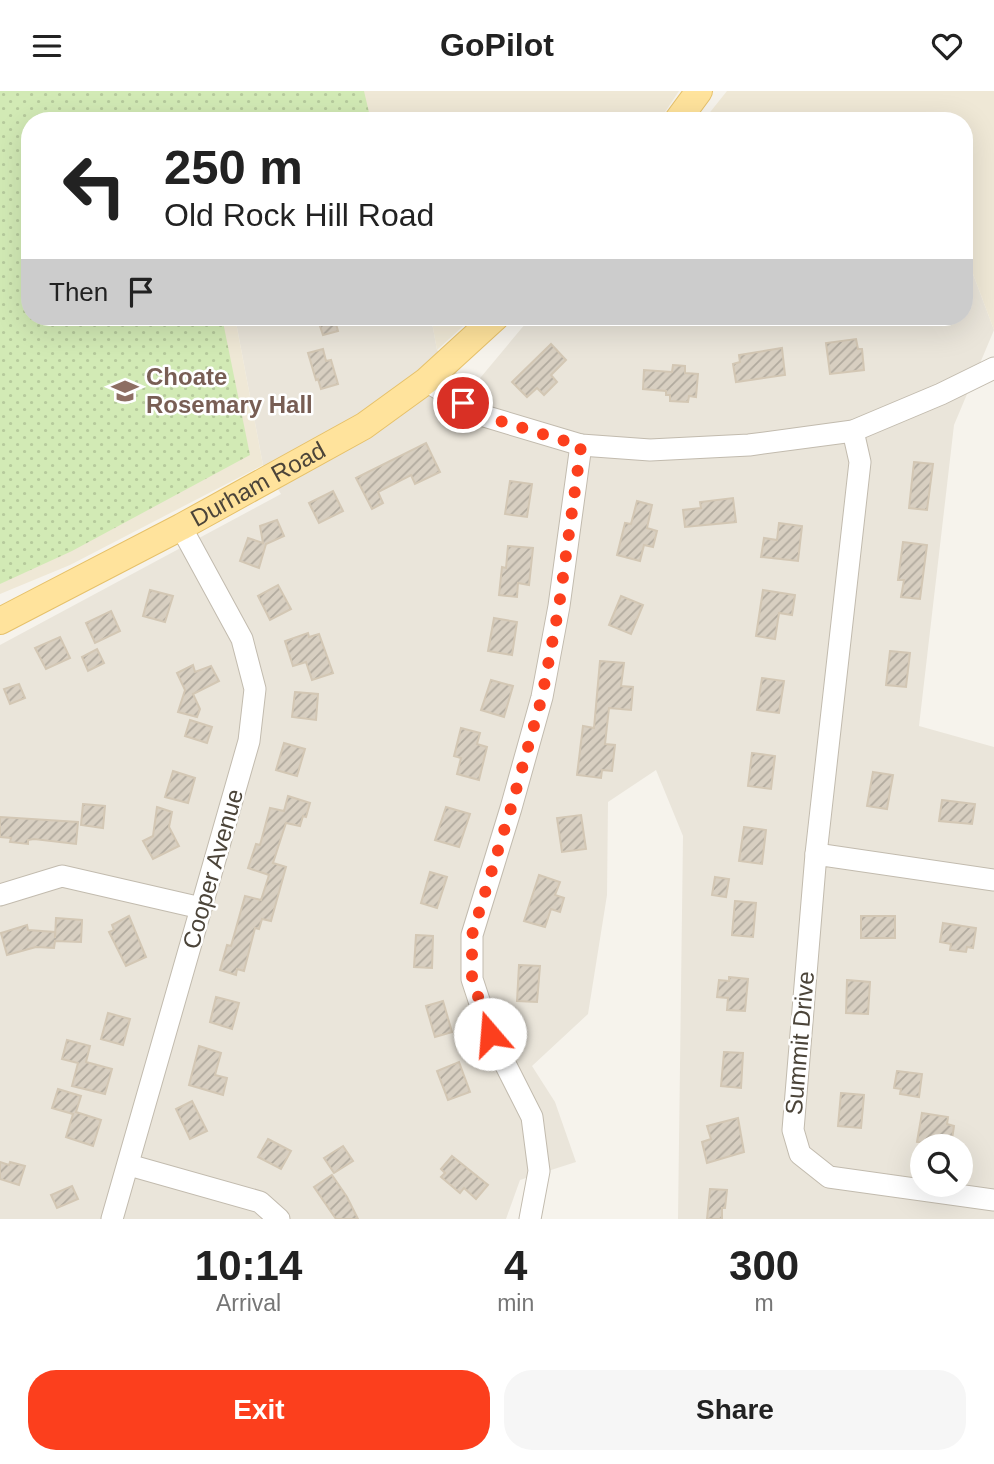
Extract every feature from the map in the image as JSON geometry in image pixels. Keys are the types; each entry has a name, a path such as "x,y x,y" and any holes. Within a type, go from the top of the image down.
{"main road":[{"path":"684,112 699,91"},
{"name":"Durham Road","path":"0,621 181,527 364,426 426,381 486,326"}],"street":[{"path":"426,381 484,416 581,446 650,450 725,446 853,431 941,394 994,368"},
{"name":"Summit Drive","path":"853,431 860,462 816,854 793,1130 800,1154 829,1177 994,1199"},
{"path":"530,1219 539,1171 532,1117 490,1034 472,978 472,935 542,697 559,606 581,446"},
{"name":"Cooper Avenue","path":"112,1219 249,741 255,689 242,639 181,527"},
{"path":"816,854 994,880"},
{"path":"0,895 62,876 201,908"},
{"path":"129,1165 260,1202 279,1219"}],"shaded area":[{"name":"Choate Rosemary Hall","path":"0,91 679,91 665,112 21,112 21,326 237,326 263,465 70,565 0,594"},
{"path":"727,91 994,91 994,330 973,274 973,112 710,112"},
{"path":"973,274 994,330 954,425 919,726 994,747 994,1219 678,1219 683,836 656,770 608,802 607,895 588,1014 532,1066 555,1102 576,1162 520,1180 506,1219 0,1219 0,645 281,494 263,465 237,326 433,326 437,350 471,389 524,326 973,326"},
{"path":"433,326 463,326 437,350"}],"green space":[{"name":"Choate Rosemary Hall","path":"0,91 364,91 369,112 21,112 21,326 224,326 250,455 72,551 0,584"}],"building":[{"path":"320,326 337,326 338,331 323,335"},
{"path":"856,339 858,349 862,349 864,370 830,374 826,343"},
{"path":"551,344 566,360 551,375 557,382 544,395 537,388 527,397 512,382"},
{"path":"782,348 785,375 736,382 733,364 740,362 739,355"},
{"path":"323,349 326,361 331,360 338,384 321,389 308,353"},
{"path":"673,365 685,366 685,373 698,374 696,397 689,396 688,402 670,401 670,395 666,395 666,391 643,389 644,370 672,372"},
{"path":"426,443 440,472 415,484 411,475 378,492 383,503 372,509 356,478"},
{"path":"914,462 933,464 927,510 909,508"},
{"path":"510,481 532,484 527,517 505,514"},
{"path":"333,491 343,511 319,523 309,503"},
{"path":"733,498 736,522 685,527 683,510 701,508 700,502"},
{"path":"637,501 652,505 647,528 657,531 653,547 644,545 640,561 617,555 625,523 631,524"},
{"path":"277,520 284,536 266,544 259,568 240,561 248,538 263,543 260,526"},
{"path":"779,523 802,526 798,561 761,557 764,538 777,540"},
{"path":"903,542 927,545 920,599 901,597 904,580 898,580"},
{"path":"508,546 533,548 529,585 518,583 517,597 499,595 502,567 506,568"},
{"path":"278,585 291,609 270,620 258,596"},
{"path":"150,590 173,596 165,622 143,616"},
{"path":"763,590 795,595 792,615 779,613 775,639 756,636"},
{"path":"621,596 643,605 631,634 609,625"},
{"path":"111,611 120,631 95,643 86,623"},
{"path":"494,618 517,622 512,655 488,651"},
{"path":"308,633 309,637 319,634 333,673 312,680 306,662 293,666 285,641"},
{"path":"60,637 70,658 46,669 35,648"},
{"path":"97,649 104,663 88,671 82,657"},
{"path":"890,651 910,653 906,687 886,685"},
{"path":"600,661 624,663 621,686 633,687 631,710 609,708 605,744 615,745 612,771 602,770 601,778 577,775 583,726 594,728"},
{"path":"193,665 195,672 211,666 219,681 193,694 200,709 197,717 178,712 185,690 177,673"},
{"path":"762,678 784,681 779,713 757,710"},
{"path":"491,680 513,686 504,717 481,710"},
{"path":"19,684 25,698 10,704 4,689"},
{"path":"295,692 318,694 316,720 292,717"},
{"path":"190,720 212,727 207,743 185,736"},
{"path":"461,728 480,733 477,744 487,747 479,780 457,774 461,758 454,756"},
{"path":"284,743 305,749 297,776 276,770"},
{"path":"752,753 775,756 771,789 748,786"},
{"path":"173,771 195,778 188,803 165,797"},
{"path":"873,772 893,775 887,809 867,806"},
{"path":"288,796 310,803 300,826 286,823 282,835 273,863 286,867 271,921 262,919 259,929 255,928 244,971 237,969 236,975 220,970 227,945 231,946 245,896 261,900 269,875 248,868 256,844 260,845 270,808 284,811"},
{"path":"942,800 975,804 972,824 939,821"},
{"path":"83,804 105,806 103,828 81,825"},
{"path":"157,807 172,812 169,827 179,846 153,859 143,841 153,836"},
{"path":"446,807 470,814 459,847 435,840"},
{"path":"581,815 586,849 562,852 557,818"},
{"path":"0,817 78,822 76,844 34,839 28,840 28,844 10,842 11,838 0,837"},
{"path":"744,827 766,830 762,864 739,861"},
{"path":"430,872 447,877 437,908 421,903"},
{"path":"539,875 560,882 555,895 564,898 560,912 551,909 545,927 524,921"},
{"path":"715,877 729,879 726,897 712,895"},
{"path":"735,901 756,903 753,937 732,935"},
{"path":"129,916 146,957 126,966 109,932 114,930 112,925"},
{"path":"861,916 895,916 895,938 861,938"},
{"path":"56,918 82,920 81,942 55,941 54,948 36,947 7,955 1,933 27,925 28,930 55,932 55,938"},
{"path":"943,923 976,928 973,948 967,947 966,952 950,950 951,944 940,942"},
{"path":"416,935 433,936 432,968 414,967"},
{"path":"519,965 540,966 537,1002 517,1001"},
{"path":"729,977 748,979 745,1011 727,1010 728,998 717,997 719,980 729,981"},
{"path":"847,980 870,982 868,1014 846,1013"},
{"path":"216,997 239,1003 232,1029 210,1022"},
{"path":"443,1001 452,1032 435,1037 426,1006"},
{"path":"108,1013 130,1019 123,1045 101,1039"},
{"path":"67,1040 90,1046 86,1062 112,1069 105,1094 72,1086 78,1063 62,1059"},
{"path":"199,1046 221,1053 215,1075 227,1078 223,1095 189,1085"},
{"path":"724,1052 743,1053 741,1088 721,1086"},
{"path":"459,1062 470,1092 448,1100 437,1071"},
{"path":"897,1071 922,1074 919,1097 900,1094 901,1089 894,1088"},
{"path":"58,1089 81,1096 76,1112 101,1120 93,1146 66,1137 73,1114 52,1108"},
{"path":"841,1093 864,1095 861,1128 838,1126"},
{"path":"192,1101 207,1131 190,1139 176,1109"},
{"path":"922,1113 948,1117 947,1124 954,1126 953,1134 918,1134"},
{"path":"738,1118 744,1152 707,1163 702,1142 711,1139 707,1126"},
{"path":"268,1139 291,1151 281,1169 258,1157"},
{"path":"343,1146 353,1161 334,1173 324,1158"},
{"path":"452,1156 488,1185 476,1199 464,1188 460,1193 441,1177 445,1173 441,1169"},
{"path":"0,1162 25,1166 19,1185 0,1179"},
{"path":"332,1175 358,1219 336,1219 314,1187"},
{"path":"72,1186 78,1199 57,1208 51,1195"},
{"path":"710,1189 727,1190 722,1219 707,1219"}],"place":[{"name":"Choate Rosemary Hall","path":"125,391"}],"route":[{"path":"463,403 484,416 581,446 559,606 542,697 472,935 472,978 490,1034"}]}
